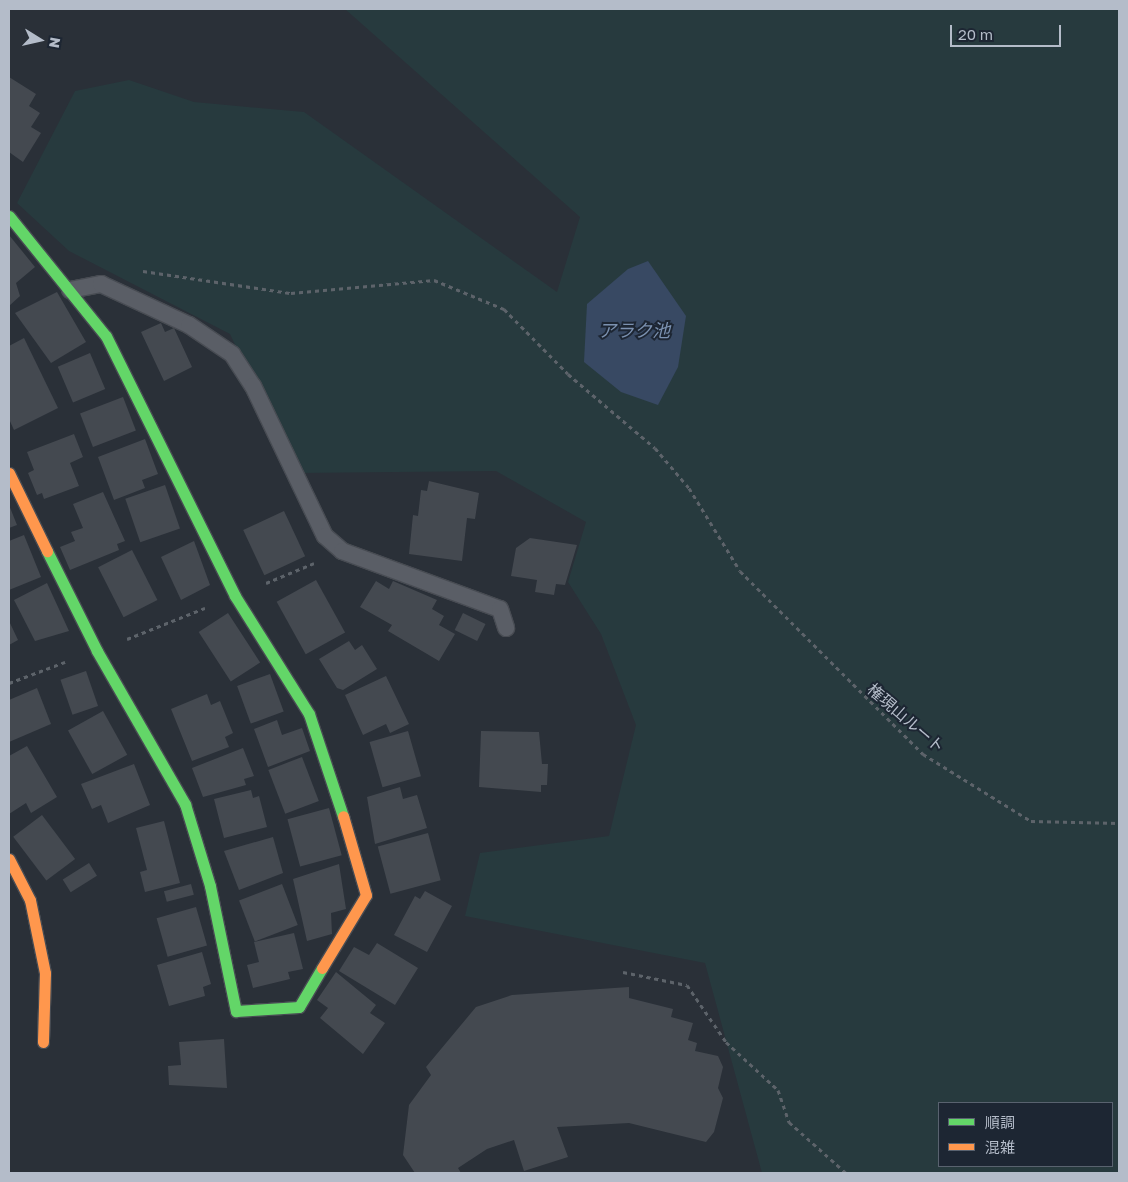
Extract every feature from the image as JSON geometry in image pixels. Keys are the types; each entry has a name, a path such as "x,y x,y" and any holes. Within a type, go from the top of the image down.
{"street":[{"path":"9,216 106,336 235,596 309,714 331,772 366,895 299,1007 236,1010 210,886 185,804 96,651 9,473"},
{"path":"9,859 30,900 45,973 43,1042"}],"lane":[{"path":"70,290 100,284 189,325 232,354 253,386 325,536 342,551 500,609 506,628"}],"path":[{"name":"権現山ルート","path":"138,271 290,293 434,280 504,309 568,374 655,448 689,488 740,571 923,754 1032,821 1119,823"},
{"path":"9,683 235,596 342,551"},
{"path":"624,972 687,985 726,1042 778,1090 788,1122 846,1173"}],"green space":[{"path":"345,9 1119,9 1119,1173 762,1173 705,963 465,916 480,853 609,836 636,725 601,634 568,582 586,522 496,471 296,473 230,334 69,251 17,203 75,91 129,80 194,102 304,112 557,292 580,217"}],"water":[{"name":"アラク池","path":"648,261 686,316 678,367 658,405 621,392 584,362 587,304 628,269"}],"building":[{"path":"9,77 36,94 29,106 40,113 31,127 41,133 23,162 9,152"},
{"path":"9,235 35,267 16,283 20,296 9,306"},
{"path":"57,292 86,342 51,363 15,313"},
{"path":"161,323 165,332 174,328 192,367 164,381 141,332"},
{"path":"24,338 58,408 14,430 9,419 9,346"},
{"path":"90,353 105,389 73,403 58,367"},
{"path":"123,397 136,431 93,447 80,413"},
{"path":"74,434 83,457 70,463 79,486 44,499 42,493 37,495 28,473 34,470 27,452"},
{"path":"145,439 158,474 142,480 145,488 114,500 98,457"},
{"path":"429,481 479,493 475,519 467,518 462,561 409,554 413,515 418,516 421,490 427,491"},
{"path":"165,485 180,528 140,542 125,499"},
{"path":"103,492 125,541 117,544 119,550 70,570 60,547 75,541 71,532 83,528 73,504"},
{"path":"9,505 17,525 9,528"},
{"path":"284,511 305,556 264,575 243,530"},
{"path":"24,535 41,577 9,590 9,541"},
{"path":"530,538 577,545 565,585 556,584 554,595 535,592 537,580 511,576 516,548"},
{"path":"194,541 210,585 181,600 161,557"},
{"path":"132,550 157,600 124,617 98,567"},
{"path":"316,580 345,632 306,654 277,602"},
{"path":"376,581 389,589 393,581 437,600 432,609 444,616 439,625 455,634 439,661 388,631 392,625 360,607"},
{"path":"47,583 69,631 35,641 14,600"},
{"path":"228,613 260,662 231,682 199,632"},
{"path":"463,613 485,624 477,641 455,630"},
{"path":"9,621 18,640 9,645"},
{"path":"349,641 355,650 362,645 377,669 343,690 337,688 319,659"},
{"path":"86,671 98,706 73,715 60,680"},
{"path":"270,674 284,712 251,724 237,686"},
{"path":"386,676 409,724 390,733 386,724 363,735 345,695"},
{"path":"37,688 51,724 9,742 9,700"},
{"path":"207,694 211,705 220,701 233,733 225,737 229,747 192,761 171,709"},
{"path":"103,711 127,755 92,774 68,730"},
{"path":"277,720 282,735 302,728 310,751 268,767 254,729"},
{"path":"408,731 421,776 383,787 370,742"},
{"path":"481,731 539,732 542,764 548,764 547,785 541,785 541,792 479,787"},
{"path":"27,746 57,797 31,813 26,803 9,814 9,756"},
{"path":"243,748 254,776 244,779 246,785 203,797 192,768"},
{"path":"302,757 319,801 285,814 268,770"},
{"path":"134,764 150,805 108,823 101,805 92,809 81,784"},
{"path":"400,787 403,799 417,795 427,828 375,844 367,797"},
{"path":"251,790 253,798 259,796 267,827 224,838 214,799"},
{"path":"329,808 342,855 300,866 287,819"},
{"path":"42,815 75,859 46,881 13,837"},
{"path":"164,821 180,883 145,892 140,872 147,870 136,828"},
{"path":"428,833 441,880 390,894 378,846"},
{"path":"273,837 283,873 239,890 224,851"},
{"path":"89,863 97,876 71,892 63,879"},
{"path":"339,864 346,909 331,913 332,934 307,941 293,879"},
{"path":"191,884 194,895 167,902 164,891"},
{"path":"282,884 298,925 255,942 239,900"},
{"path":"425,891 452,906 427,952 394,935 415,896 420,899"},
{"path":"196,907 207,945 168,957 157,918"},
{"path":"294,933 303,969 288,972 290,979 253,988 247,965 259,962 254,942"},
{"path":"377,943 418,968 395,1005 339,971 354,947 369,955"},
{"path":"202,952 211,984 203,987 205,996 169,1006 157,965"},
{"path":"336,972 376,1005 370,1013 385,1023 363,1054 320,1018 328,1008 317,1000"},
{"path":"629,987 629,998 673,1009 671,1017 693,1023 688,1040 697,1043 695,1051 718,1056 723,1067 718,1088 723,1098 714,1132 706,1142 629,1123 557,1127 568,1157 524,1171 514,1140 487,1149 458,1168 461,1173 415,1173 403,1155 409,1105 431,1075 426,1067 476,1007 512,995"},
{"path":"224,1039 227,1088 169,1085 168,1066 181,1065 179,1042"}],"traffic: fast":[{"path":"9,216 106,336 235,596 309,714 343,816"},
{"path":"47,551 97,651 185,804 210,886 236,1011 299,1007 322,968"}],"traffic: slow":[{"path":"9,473 47,551"},
{"path":"322,968 366,895 343,816"},
{"path":"9,859 30,900 45,973 43,1042"}]}
